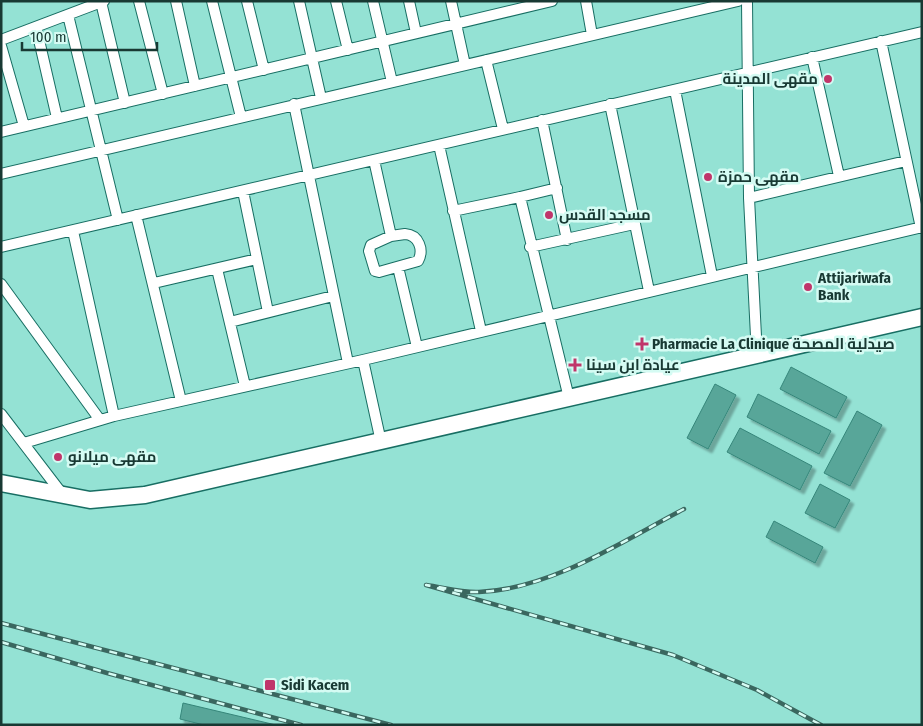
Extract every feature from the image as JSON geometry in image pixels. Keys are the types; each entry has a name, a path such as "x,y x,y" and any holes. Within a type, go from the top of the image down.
{"main road":[{"path":"1,483 90,500 130,497 381,442 757,356 922,316"}],"street":[{"path":"139,1 163,94"},
{"path":"176,1 196,86"},
{"path":"212,1 241,117"},
{"path":"247,1 264,70"},
{"path":"299,1 322,98"},
{"path":"336,1 348,50"},
{"path":"373,1 392,82"},
{"path":"409,1 416,33"},
{"path":"451,1 465,65"},
{"path":"1,132 552,1"},
{"path":"586,1 592,35"},
{"path":"1,174 592,35 710,4 738,1"},
{"path":"748,1 749,198 757,356"},
{"path":"1,40 102,2 125,103"},
{"path":"68,15 118,220"},
{"path":"36,27 57,118"},
{"path":"1,247 922,32"},
{"path":"24,443 114,416 363,360 921,227 881,42"},
{"path":"1,46 24,126"},
{"path":"812,57 839,176"},
{"path":"486,60 503,129"},
{"path":"674,90 712,276"},
{"path":"294,104 348,363"},
{"path":"610,104 649,291"},
{"path":"542,120 568,240"},
{"path":"439,145 481,331"},
{"path":"374,160 391,236"},
{"path":"749,198 906,161"},
{"path":"453,211 556,188"},
{"path":"243,191 268,312"},
{"path":"520,197 530,247 569,398"},
{"path":"136,215 154,282 181,401"},
{"path":"530,247 634,224"},
{"path":"73,231 114,416"},
{"path":"405,234 413,236 418,240 420,258 417,262 398,268 376,272 373,269 369,251 372,243 391,236 405,234"},
{"path":"154,282 257,259"},
{"path":"398,268 417,347"},
{"path":"217,269 246,386"},
{"path":"1,284 100,420"},
{"path":"230,322 333,296"},
{"path":"363,360 381,442"},
{"path":"1,414 65,496"}],"building":[{"path":"791,367 847,397 836,418 780,389"},
{"path":"715,384 736,395 708,449 687,438"},
{"path":"758,394 831,431 819,454 747,417"},
{"path":"857,411 882,425 850,486 824,473"},
{"path":"740,428 812,466 800,490 727,452"},
{"path":"820,484 850,500 835,528 805,513"},
{"path":"774,521 823,547 815,563 766,537"},
{"path":"183,703 276,725 204,725 180,719"}],"railway":[{"path":"684,509 585,562 533,582 506,589 479,592 459,591 426,585 673,655 757,690 821,725"},
{"path":"1,623 391,725"},
{"path":"1,642 107,673 301,725"}],"place":[{"name":"مقهى المدينة","path":"828,79"},
{"name":"مقهى حمزة","path":"708,177"},
{"name":"مسجد القدس","path":"549,215"},
{"name":"Attijariwafa Bank","path":"808,287"},
{"name":"Pharmacie La Clinique صيدلية المصحة","path":"642,344"},
{"name":"عيادة ابن سينا","path":"575,365"},
{"name":"مقهى ميلانو","path":"58,457"},
{"name":"Sidi Kacem","path":"270,685"}]}
